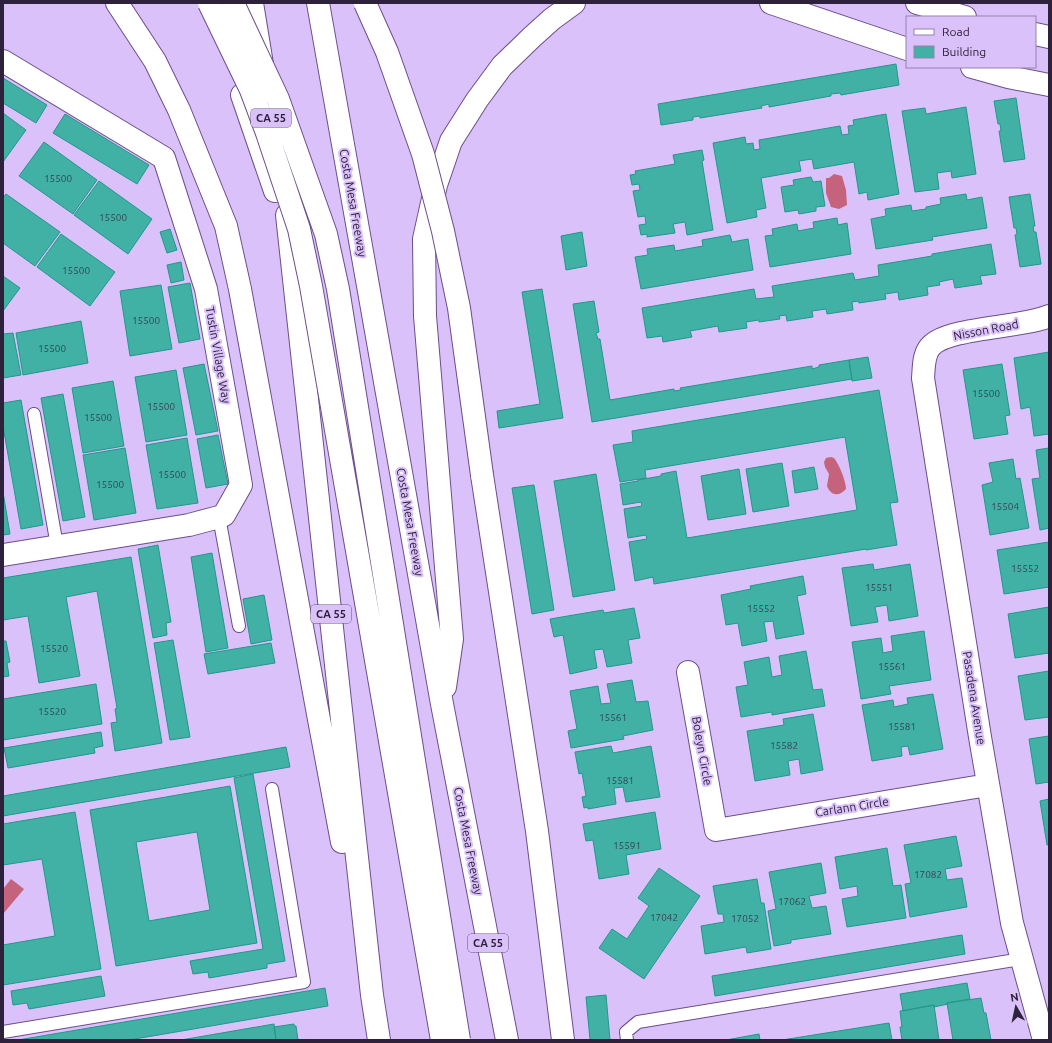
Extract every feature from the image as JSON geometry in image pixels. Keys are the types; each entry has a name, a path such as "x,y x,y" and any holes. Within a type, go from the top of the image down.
{"main road":[{"path":"117,3 158,68 179,110 226,226 240,289 318,714 372,995"},
{"path":"209,3 251,90 272,148 300,236 311,286 442,1040"},
{"path":"224,3 243,99 290,233"},
{"path":"232,3 278,100 326,234 336,281 459,1040"},
{"name":"CA 55","path":"252,3 290,233 372,995 379,1040"},
{"name":"Costa Mesa Freeway","path":"318,3 442,704 507,1040"},
{"path":"365,3 387,52 423,154 443,231 458,308 482,475 537,831 563,1040"},
{"path":"442,704 452,639 425,316 424,239 436,185 451,141 477,100 502,66 552,19 574,3"},
{"path":"771,3 906,49"},
{"path":"917,3 962,16"},
{"path":"1036,34 1049,37"},
{"name":"Tustin Village Way","path":"3,61 164,158 206,289 241,485 224,515 219,517"},
{"path":"976,68 1049,86"},
{"name":"Nisson Road","path":"927,352 931,346 939,340 955,335 1042,319 1049,316"},
{"name":"Pasadena Avenue","path":"927,352 924,363 923,378 988,785 1012,923 1044,1040"},
{"path":"3,555 189,525 219,517"},
{"name":"Boleyn Circle","path":"688,672 716,830"},
{"name":"Carlann Circle","path":"716,830 988,785"}],"lane":[{"path":"34,414 57,546"},
{"path":"219,517 239,626"},
{"path":"3,1032 304,982 272,789"},
{"path":"627,1040 626,1032 638,1022 1021,959"}],"shaded area":[{"path":"834,174 842,176 846,190 847,205 839,209 831,207 826,193 826,178 829,178"},
{"path":"826,458 834,458 838,464 846,486 846,489 843,492 838,494 831,492 827,486 829,474 824,462"},
{"path":"11,879 24,889 3,914 3,889"}],"building":[{"path":"896,64 899,85 841,95 840,93 831,94 831,96 769,107 769,104 761,106 762,108 700,118 700,116 693,117 693,120 661,125 658,104"},
{"path":"3,78 47,105 36,123 3,103"},
{"path":"1016,98 1025,159 1004,162 999,131 1001,131 1000,124 998,124 994,101"},
{"path":"966,107 976,174 952,178 951,171 937,173 939,189 915,192 902,111 925,108 926,114"},
{"path":"3,113 26,130 3,162"},
{"path":"65,114 149,165 137,184 53,133"},
{"path":"886,114 899,194 868,200 867,192 859,194 854,162 814,169 812,159 799,161 801,171 761,178 766,208 756,210 757,217 727,223 713,143 745,137 746,144 753,143 754,150 760,149 759,140 840,126 842,135 849,134 848,126 854,125 853,120"},
{"path":"44,142 97,180 73,214 19,176"},
{"path":"702,150 704,160 702,161 713,230 687,235 685,222 673,224 675,233 647,237 647,234 641,235 639,225 646,224 645,216 638,217 633,191 640,190 639,184 632,185 630,175 636,174 635,171 675,164 673,155"},
{"path":"811,177 813,182 821,181 825,206 816,207 816,211 799,214 798,210 785,212 781,187 794,185 793,180"},
{"path":"99,181 152,219 128,254 74,215"},
{"path":"6,194 60,232 35,266 3,243 3,198"},
{"path":"966,194 967,200 982,197 987,228 932,237 933,240 876,249 871,219 886,216 885,209 911,205 912,211 926,209 926,207 941,204 940,198"},
{"path":"1030,194 1035,226 1033,226 1034,232 1036,232 1041,264 1020,267 1015,235 1017,234 1016,228 1014,228 1009,197"},
{"path":"837,218 838,225 847,223 851,254 770,267 765,236 773,235 772,229 797,224 798,231 814,228 813,222"},
{"path":"170,229 177,250 167,253 160,232"},
{"path":"582,232 587,266 566,270 561,236"},
{"path":"61,234 115,272 90,306 37,267"},
{"path":"730,235 732,242 748,239 753,270 641,289 635,257 648,255 647,249 674,245 675,251 703,246 702,240"},
{"path":"991,244 996,274 980,276 982,284 955,288 953,279 939,282 940,285 927,287 928,295 899,300 898,292 885,294 886,299 859,303 858,301 852,302 853,310 827,314 826,309 812,311 813,317 787,321 786,315 779,316 780,319 746,322 747,328 719,332 718,326 690,331 692,337 663,342 662,336 647,338 642,308 754,289 756,299 774,297 772,286 853,273 855,280 879,276 878,265"},
{"path":"181,262 184,280 171,283 167,265"},
{"path":"3,276 20,288 3,311"},
{"path":"190,283 200,339 179,343 168,287"},
{"path":"161,285 172,349 130,356 120,291"},
{"path":"542,289 563,418 499,428 497,411 540,404 522,292"},
{"path":"594,301 599,332 596,333 598,339 600,339 610,400 674,389 674,391 681,390 680,388 812,366 812,369 819,367 819,365 849,360 852,379 592,422 573,304"},
{"path":"81,321 88,363 23,375 16,333"},
{"path":"13,333 21,375 3,378 3,334"},
{"path":"1049,352 1049,434 1034,436 1030,407 1021,409 1014,358"},
{"path":"868,357 872,378 852,381 849,360"},
{"path":"204,364 218,431 196,435 183,368"},
{"path":"1002,364 1010,415 1005,416 1008,434 974,439 963,370"},
{"path":"176,370 187,435 146,442 135,377"},
{"path":"113,381 124,446 83,453 72,388"},
{"path":"879,390 898,502 890,503 897,545 654,584 653,577 635,581 629,542 647,539 646,535 628,538 624,509 642,506 641,502 623,505 620,484 661,476 661,474 676,471 687,538 857,510 845,437 645,470 646,478 620,482 613,445 633,442 632,431"},
{"path":"63,394 85,517 63,521 41,398"},
{"path":"21,400 43,525 21,529 3,426 3,403"},
{"path":"218,435 228,484 206,488 197,439"},
{"path":"187,438 198,503 157,509 146,445"},
{"path":"125,448 136,513 94,520 83,455"},
{"path":"1049,448 1049,528 1040,530 1032,479 1040,478 1036,450"},
{"path":"1013,459 1016,479 1020,478 1029,528 990,535 982,485 993,482 989,463"},
{"path":"782,463 789,506 753,512 746,469"},
{"path":"814,467 818,489 795,493 792,471"},
{"path":"739,469 746,514 708,520 701,476"},
{"path":"596,474 615,590 573,597 554,481"},
{"path":"534,485 554,610 532,614 512,488"},
{"path":"3,492 10,534 3,535"},
{"path":"1049,542 1049,587 1004,594 997,550"},
{"path":"158,545 171,622 166,623 167,635 153,638 138,549"},
{"path":"212,553 228,648 206,652 191,557"},
{"path":"131,557 162,743 115,751 111,723 117,722 115,709 117,708 97,591 66,597 80,676 39,683 28,616 3,620 3,578"},
{"path":"873,564 874,570 910,564 918,616 889,621 887,605 875,607 878,622 851,626 842,568"},
{"path":"803,576 806,594 797,596 804,634 776,639 773,621 764,622 767,641 742,646 738,623 726,625 721,595 751,589 750,586"},
{"path":"264,595 272,640 251,644 243,599"},
{"path":"1049,607 1049,653 1015,658 1008,614"},
{"path":"634,608 640,638 628,640 632,663 607,667 603,649 594,650 597,668 570,674 563,635 554,637 550,619 603,610 604,613"},
{"path":"924,631 931,680 889,686 891,694 861,699 852,642 881,638 883,653 893,651 891,636"},
{"path":"173,640 190,737 170,740 154,643"},
{"path":"3,641 6,641 10,662 7,663 9,676 3,677"},
{"path":"271,643 275,663 208,674 204,654"},
{"path":"806,651 813,690 822,689 825,706 772,715 772,712 741,717 736,687 748,685 744,662 769,657 772,677 782,675 779,656"},
{"path":"1049,671 1049,717 1025,720 1018,676"},
{"path":"632,680 636,702 648,701 653,730 623,736 624,739 571,748 568,731 577,729 570,691 598,686 601,704 611,703 607,684"},
{"path":"96,684 102,724 3,740 3,699"},
{"path":"933,694 943,749 910,755 908,746 901,747 902,756 872,761 862,705 893,700 894,707 908,704 907,698"},
{"path":"813,714 823,770 801,774 799,759 788,761 790,775 755,781 747,731 784,725 783,719"},
{"path":"101,732 103,746 94,748 95,753 8,768 4,748"},
{"path":"1049,736 1049,782 1036,784 1029,739"},
{"path":"611,746 613,753 651,746 660,797 626,802 623,787 614,788 616,804 588,809 588,807 584,808 582,797 586,796 582,773 579,774 575,752"},
{"path":"286,747 290,767 3,816 3,796"},
{"path":"253,774 285,961 267,964 267,968 209,978 208,972 193,974 190,961 263,949 234,778"},
{"path":"230,786 257,943 116,966 90,810","holes":["197,832 210,910 149,921 136,842"]},
{"path":"1049,799 1049,845 1047,845 1040,801"},
{"path":"75,812 101,969 3,985 3,945 55,936 42,859 3,865 3,824"},
{"path":"655,812 661,849 626,855 629,874 599,879 593,840 586,841 583,824"},
{"path":"956,836 962,866 945,869 947,880 962,878 967,907 910,917 905,884 911,883 904,845"},
{"path":"887,848 893,886 901,885 906,918 847,927 842,899 858,896 857,886 840,889 835,857"},
{"path":"821,863 826,893 809,896 812,908 826,906 831,934 791,940 791,943 774,946 768,911 776,909 769,872"},
{"path":"659,868 700,896 644,979 599,948 612,929 627,939 649,906 638,898"},
{"path":"757,879 761,903 764,903 771,949 747,953 746,947 705,954 701,926 724,922 723,914 718,914 713,886"},
{"path":"962,935 965,954 715,996 712,976"},
{"path":"101,976 105,996 29,1009 27,1003 13,1005 11,991"},
{"path":"967,983 970,999 934,1007 934,1005 903,1011 900,994"},
{"path":"325,988 328,1006 129,1040 18,1040"},
{"path":"606,995 610,1040 590,1040 586,997"},
{"path":"981,998 984,1013 986,1013 991,1040 953,1040 947,1003"},
{"path":"934,1005 939,1040 902,1040 900,1011"},
{"path":"889,1023 892,1040 782,1040"},
{"path":"274,1024 276,1040 181,1040"},
{"path":"294,1024 294,1026 296,1026 298,1040 276,1040 274,1027"},
{"path":"759,1034 760,1040 726,1040"}]}
